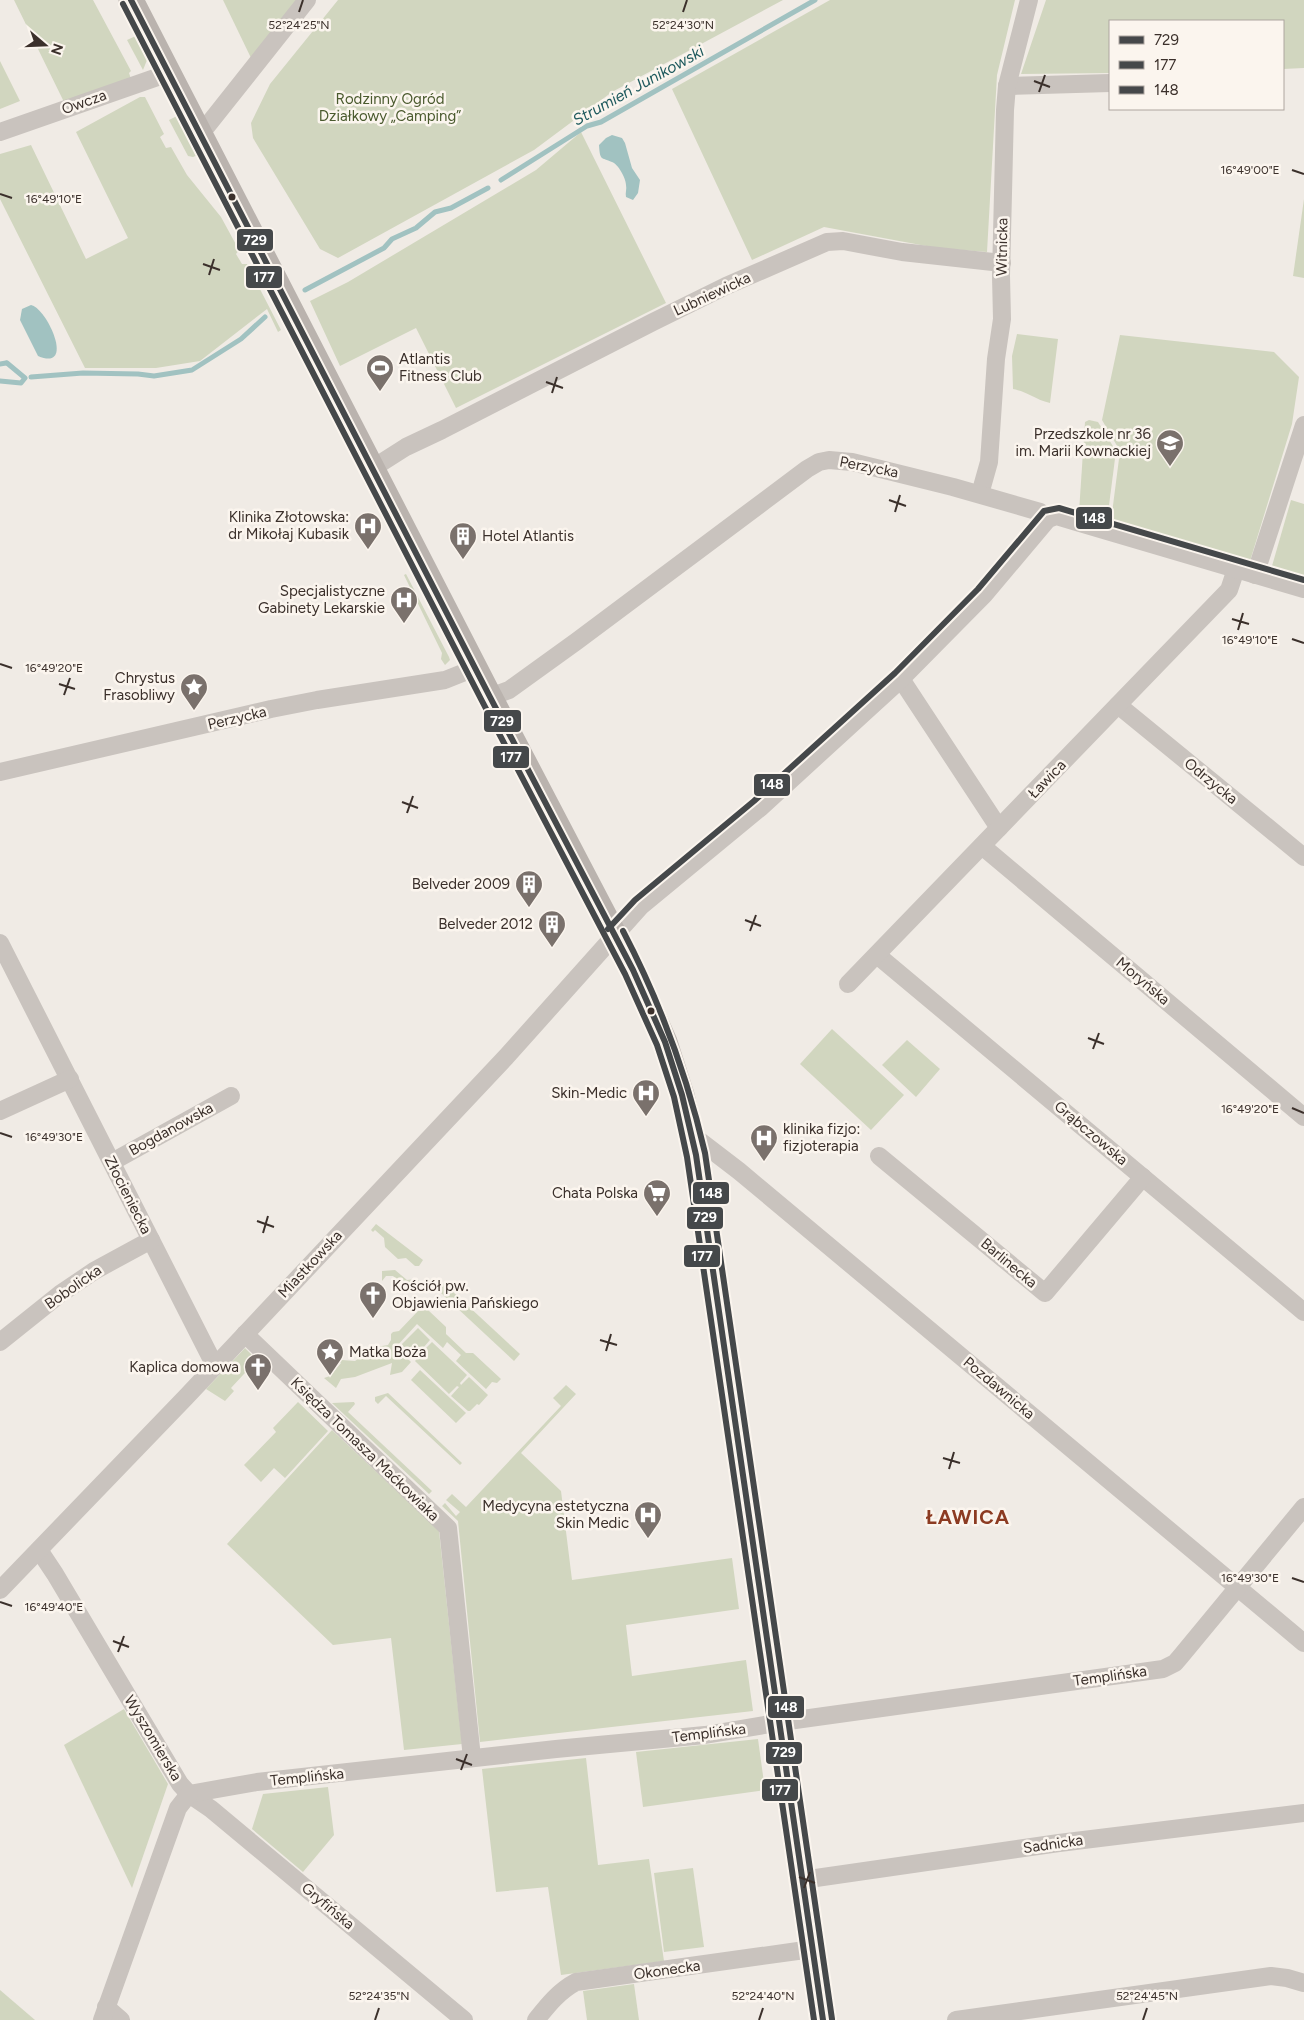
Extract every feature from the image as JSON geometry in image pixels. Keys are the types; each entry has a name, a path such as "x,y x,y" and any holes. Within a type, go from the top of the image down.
{"street":[{"path":"131,0 490,697 615,935 659,1026 677,1080 692,1135 823,2020"},
{"path":"199,131 207,126 308,0"},
{"name":"Witnicka","path":"980,494 989,462 996,359 1002,319 1007,86 1029,0"},
{"name":"Owcza","path":"0,132 169,73"},
{"path":"1007,86 1109,83"},
{"name":"Lubniewicka","path":"372,468 406,447 726,286 827,242 843,241 902,252 1002,263"},
{"path":"1255,575 1304,425"},
{"name":"Perzycka","path":"490,697 509,690 577,642 807,469 819,462 835,460 852,462 980,494 1040,512 1048,519 1056,516 1304,590"},
{"name":"Miastkowska","path":"0,1590 215,1366 506,1057 642,906 760,808 901,680 1005,571 1048,519"},
{"name":"Ławica","path":"848,984 1228,590 1236,569"},
{"name":"Perzycka","path":"0,772 317,700 445,680 475,668"},
{"path":"901,680 999,828"},
{"name":"Odrzycka","path":"1118,705 1304,857"},
{"name":"Moryńska","path":"982,846 1304,1117"},
{"name":"Złocieniecka","path":"0,943 215,1366"},
{"name":"Grąbczowska","path":"877,955 1304,1312"},
{"path":"0,1111 70,1079"},
{"name":"Bogdanowska","path":"112,1162 231,1096"},
{"name":"Pozdawnicka","path":"692,1135 754,1183 1304,1643"},
{"name":"Barlinecka","path":"879,1156 1045,1293 1143,1177"},
{"name":"Bobolicka","path":"0,1342 60,1294 94,1270 151,1240"},
{"name":"Księdza Tomasza Maćkowiaka","path":"245,1334 448,1528 472,1758"},
{"name":"Templińska","path":"189,1794 257,1782 704,1735 780,1724 795,1720 1163,1669 1175,1663 1304,1507"},
{"name":"Wyszomierska","path":"38,1550 55,1574 180,1784 189,1794 178,1808 104,2014"},
{"name":"Gryfińska","path":"189,1794 212,1809 464,2020"},
{"name":"Sadnicka","path":"802,1880 1059,1843 1304,1813"},
{"name":"Okonecka","path":"536,2020 560,1993 576,1982 812,1949"},
{"path":"956,2020 1271,1976 1304,1983"},
{"path":"104,2014 122,2020"}],"green space":[{"path":"14,0 93,0 131,71 129,73 131,79 64,102"},
{"path":"223,0 300,0 252,60"},
{"name":"Rodzinny Ogród Działkowy „Camping”","path":"338,0 783,0 612,92 534,150 338,258 320,249 253,138 251,123 270,84"},
{"path":"830,0 1015,0 997,75 987,252 937,248 824,227 752,260 672,89"},
{"path":"1046,0 1304,0 1304,68 1284,69 1284,20 1109,20 1109,73 1021,74"},
{"path":"140,34 149,55 143,70 127,40"},
{"path":"0,61 20,101 0,109"},
{"path":"140,97 145,97 164,134 160,137 166,148 171,147 187,175 221,217 239,250 236,254 242,264 247,264 281,330 278,332 267,309 200,361 156,368 85,368 0,199 0,154 31,145 86,259 128,238 76,132"},
{"path":"181,114 198,155 193,157 188,156 169,120"},
{"path":"581,132 666,303 456,408 416,328 340,366 310,301 348,282 536,170"},
{"path":"1304,199 1304,278 1293,276"},
{"path":"1017,334 1058,339 1050,403 1013,389 1012,356"},
{"name":"Przedszkole nr 36 im. Marii Kownackiej","path":"1120,335 1274,352 1299,377 1292,424 1250,561 1111,521 1120,451 1102,420"},
{"path":"1089,420 1098,422 1116,451 1107,521 1079,512 1085,422"},
{"path":"1291,500 1304,504 1304,576 1272,566"},
{"path":"406,574 449,657 450,660 445,665 441,659 442,653 404,575"},
{"path":"832,1029 904,1095 871,1130 800,1064"},
{"path":"907,1040 940,1069 916,1097 882,1065"},
{"path":"376,1224 423,1260 419,1266 415,1266 406,1258 398,1259 385,1247 384,1238 375,1230 373,1232 371,1230"},
{"path":"395,1270 407,1280 416,1279 424,1284 421,1287 406,1287 393,1276 386,1276 382,1281 382,1271"},
{"path":"439,1279 520,1354 514,1361 427,1280"},
{"path":"428,1310 446,1327 446,1334 466,1353 473,1353 501,1379 497,1383 492,1382 486,1389 456,1361 461,1355 447,1342 443,1348 417,1324 396,1347 411,1362 402,1372 390,1375 392,1363 355,1377 341,1379 336,1388 324,1378 330,1376 341,1363 336,1362 336,1358 330,1356 328,1350 323,1356 321,1354 332,1343 336,1346 336,1354 342,1360 355,1361 365,1359 376,1347 388,1345 391,1340 391,1334 399,1331 418,1311"},
{"path":"418,1328 430,1340 423,1348 424,1350 432,1342 467,1375 460,1383 461,1385 469,1377 488,1395 479,1405 477,1404 468,1411 451,1396 459,1387 457,1386 449,1394 415,1361 422,1353 421,1351 413,1359 399,1347"},
{"path":"245,1348 257,1360 231,1388 234,1391 225,1401 206,1389"},
{"path":"420,1370 466,1413 456,1423 411,1380"},
{"path":"566,1385 576,1394 521,1453 561,1491 572,1580 732,1558 739,1609 626,1625 632,1676 746,1660 753,1711 480,1742 458,1521 442,1506 445,1503 456,1516 460,1512 446,1500 452,1494 466,1507 561,1406 553,1398"},
{"path":"388,1393 462,1463 460,1465 386,1396 378,1404 375,1401 375,1397"},
{"path":"298,1402 328,1431 285,1478 274,1468 261,1482 244,1465 276,1432 273,1428"},
{"path":"354,1402 355,1404 348,1412 432,1491 429,1494 332,1403"},
{"path":"332,1430 439,1531 462,1744 404,1750 391,1638 333,1645 227,1544"},
{"path":"124,1709 168,1784 132,1888 64,1745"},
{"path":"758,1739 765,1790 643,1807 636,1752"},
{"path":"586,1758 598,1865 649,1859 664,1961 561,1975 548,1887 496,1892 482,1769"},
{"path":"328,1787 334,1835 303,1872 252,1829 263,1794"},
{"path":"693,1868 704,1947 664,1952 654,1873"},
{"path":"634,1984 639,2020 587,2020 583,1991"},
{"path":"0,1990 35,2020 0,2020"}],"water":[{"path":"612,135 622,138 632,168 640,180 638,193 633,200 626,197 626,182 619,168 614,163 603,159 600,154 599,145"},
{"path":"31,305 44,316 55,338 57,348 55,355 49,359 38,356 20,320 22,309"}],"waterway":[{"name":"Strumień Junikowski","path":"501,180 587,126 601,122 815,0"},
{"name":"Strumień Junikowski","path":"305,290 384,248 392,239 416,228 435,212 451,208 488,188"},
{"name":"Strumień Junikowski","path":"31,377 83,373 154,376 192,370 241,339 265,317"},
{"name":"Strumień Junikowski","path":"0,364 6,363"},
{"name":"Strumień Junikowski","path":"0,381 21,383 25,378 7,363"}],"transit line":[{"name":"729","path":"131,0 490,697 633,970 665,1042 682,1095 696,1155 823,2020"},
{"name":"177","path":"123,4 482,701 625,974 657,1045 674,1097 687,1157 814,2020"},
{"name":"148","path":"608,929 635,900 754,801 895,673 978,589 1044,511 1059,508 1304,580"},
{"name":"148","path":"623,931 649,985 671,1039 690,1095 705,1153 832,2019"}],"place":[{"name":"Atlantis Fitness Club","path":"380,392"},
{"name":"Przedszkole nr 36 im. Marii Kownackiej","path":"1170,467"},
{"name":"Klinika Złotowska: dr Mikołaj Kubasik","path":"368,550"},
{"name":"Hotel Atlantis","path":"463,560"},
{"name":"Specjalistyczne Gabinety Lekarskie","path":"404,624"},
{"name":"Chrystus Frasobliwy","path":"194,711"},
{"name":"Belveder 2009","path":"529,908"},
{"name":"Belveder 2012","path":"552,948"},
{"name":"Skin-Medic","path":"646,1117"},
{"name":"klinika fizjo: fizjoterapia","path":"764,1162"},
{"name":"Chata Polska","path":"657,1217"},
{"name":"Kościół pw. Objawienia Pańskiego","path":"373,1319"},
{"name":"Matka Boża","path":"330,1376"},
{"name":"Kaplica domowa","path":"258,1391"},
{"name":"Medycyna estetyczna Skin Medic","path":"648,1539"}],"district":[{"name":"ŁAWICA","path":"968,1517"}]}
